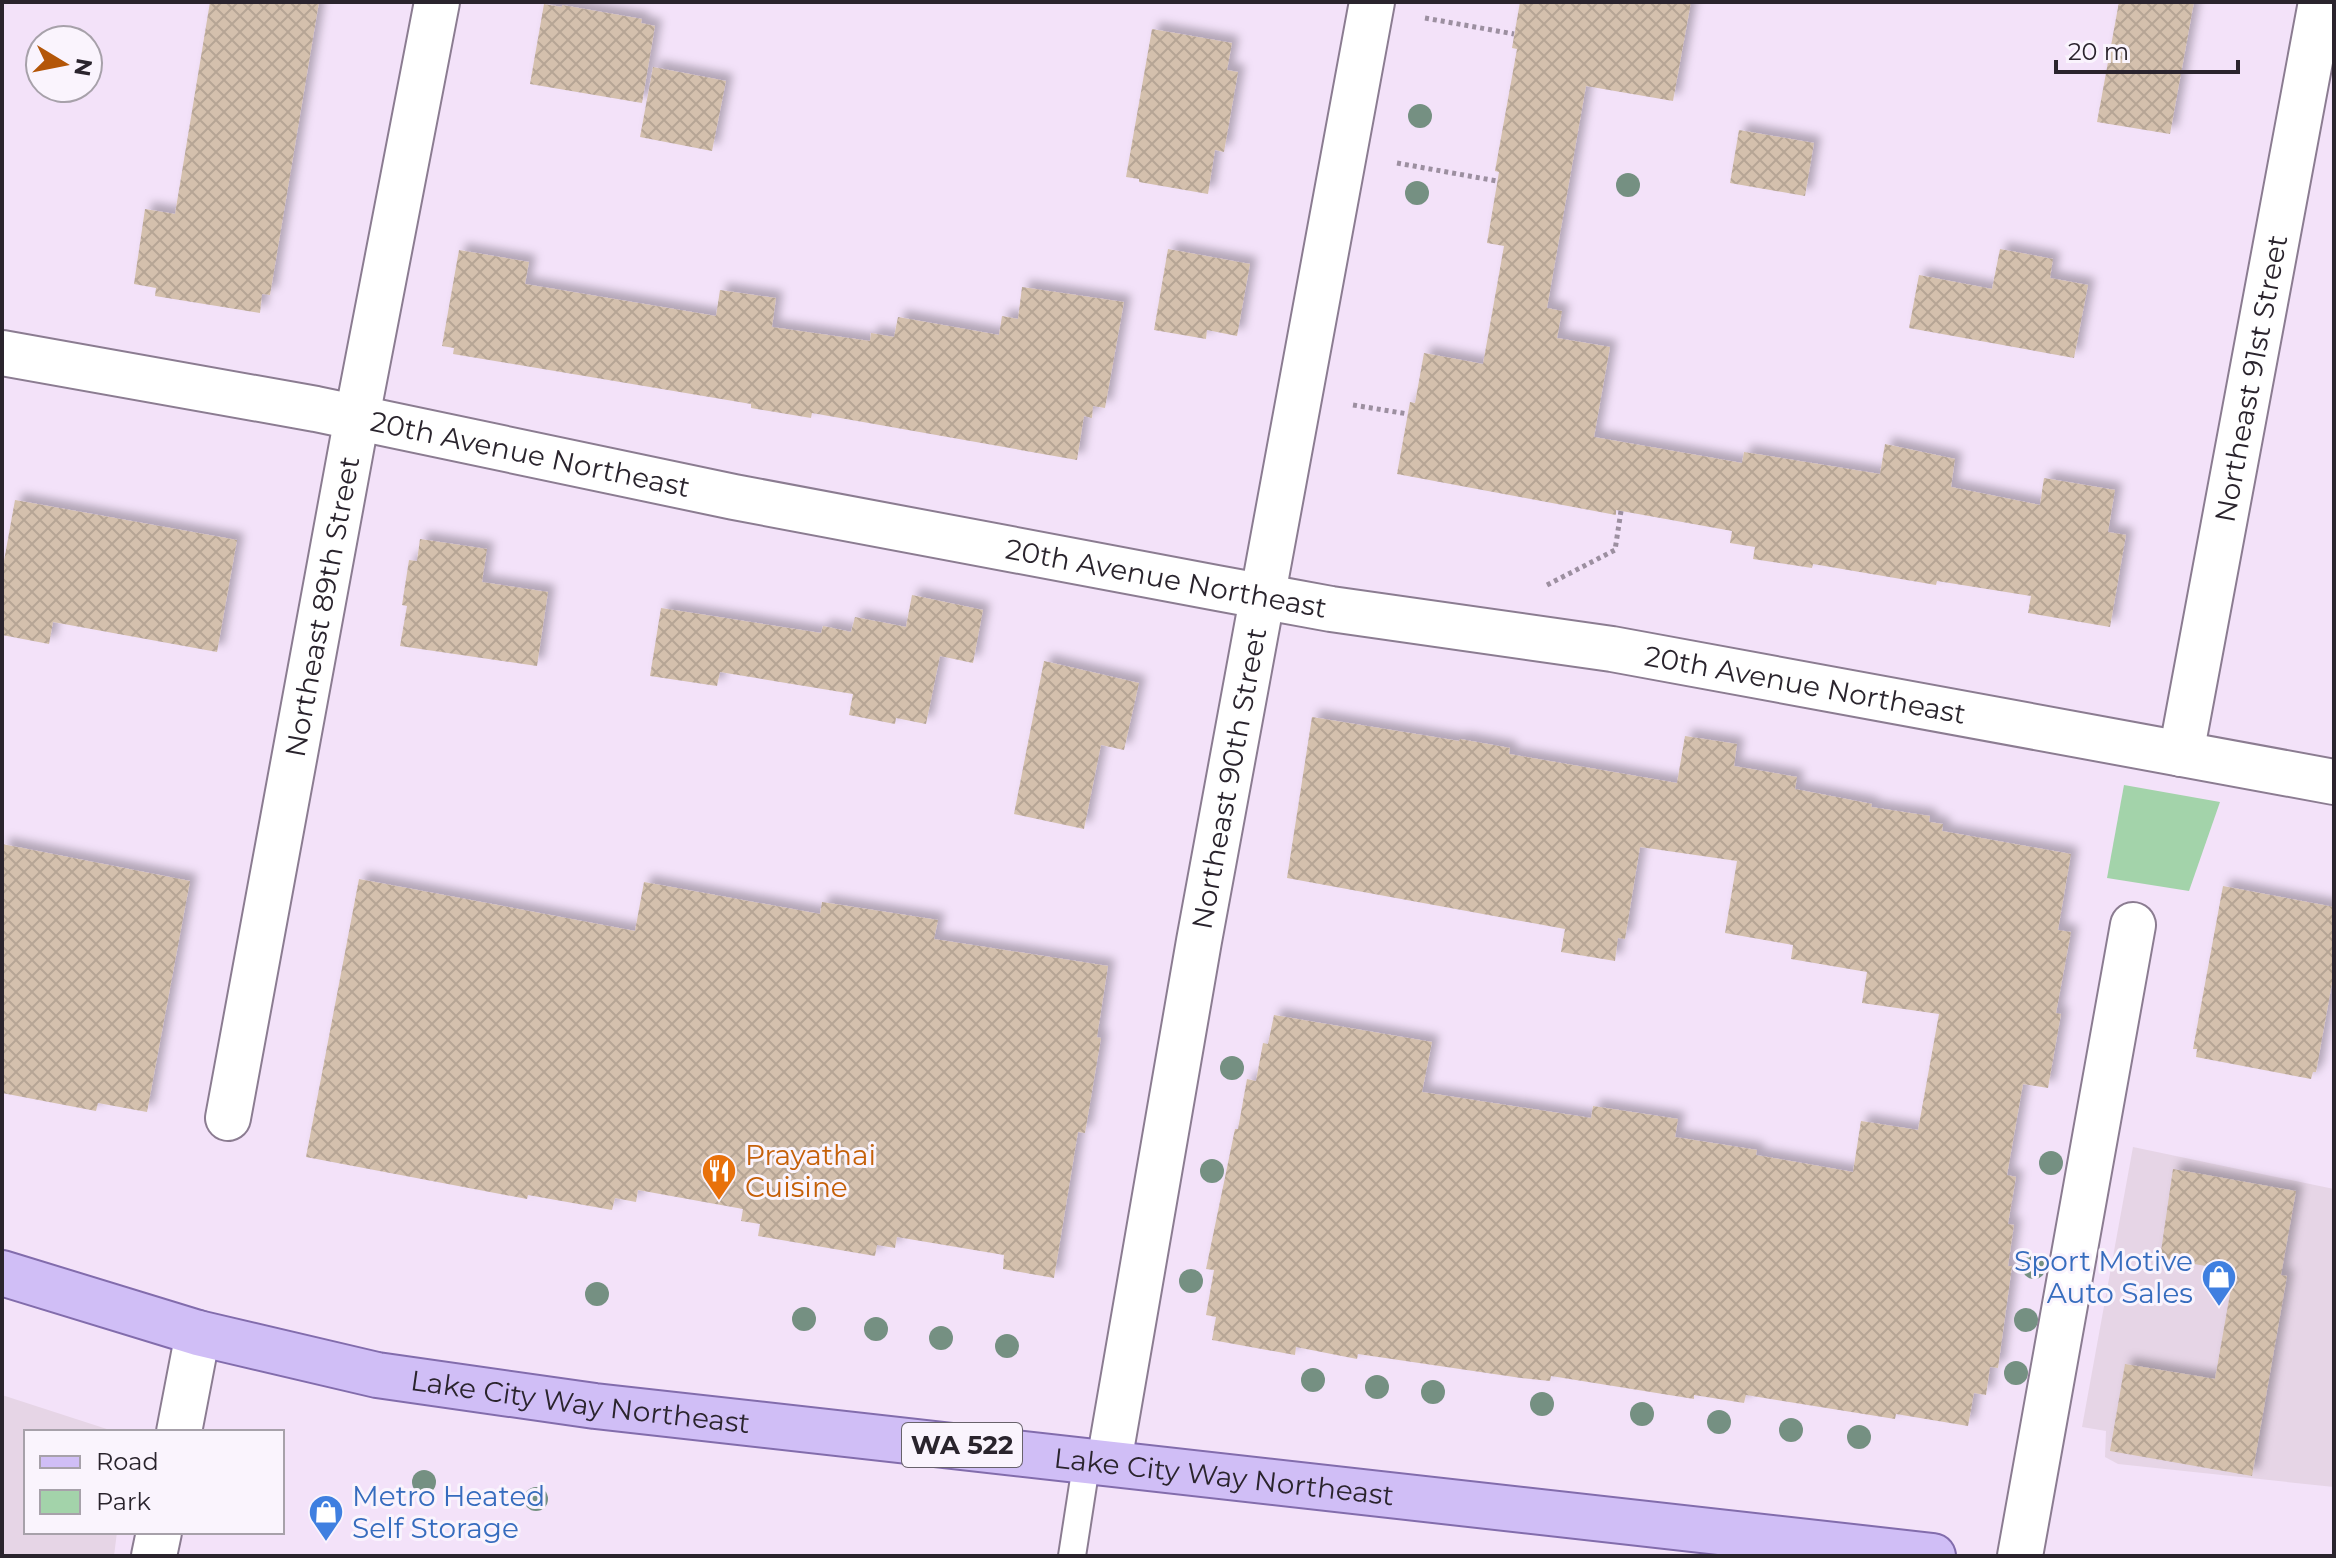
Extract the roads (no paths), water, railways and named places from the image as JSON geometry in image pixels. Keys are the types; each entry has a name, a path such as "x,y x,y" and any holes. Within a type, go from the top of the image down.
{"main road":[{"name":"Lake City Way Northeast","path":"2,1273 198,1333 377,1375 564,1402 1933,1556"}],"street":[{"name":"Northeast 89th Street","path":"228,1118 437,2"},
{"name":"Northeast 90th Street","path":"1098,1460 1372,2"},
{"name":"Northeast 91st Street","path":"2181,754 2321,2"},
{"name":"20th Avenue Northeast","path":"2,353 357,417 734,497 1331,609 1612,649 2334,782"},
{"path":"2020,1556 2133,925"},
{"path":"179,1430 198,1333"},
{"path":"154,1556 159,1534"}],"lane":[{"name":"Northeast 90th Street","path":"1072,1556 1098,1460"}],"place":[{"name":"Prayathai Cuisine","path":"719,1202"},
{"name":"Sport Motive Auto Sales","path":"2219,1308"},
{"name":"Metro Heated Self Storage","path":"326,1543"}]}
